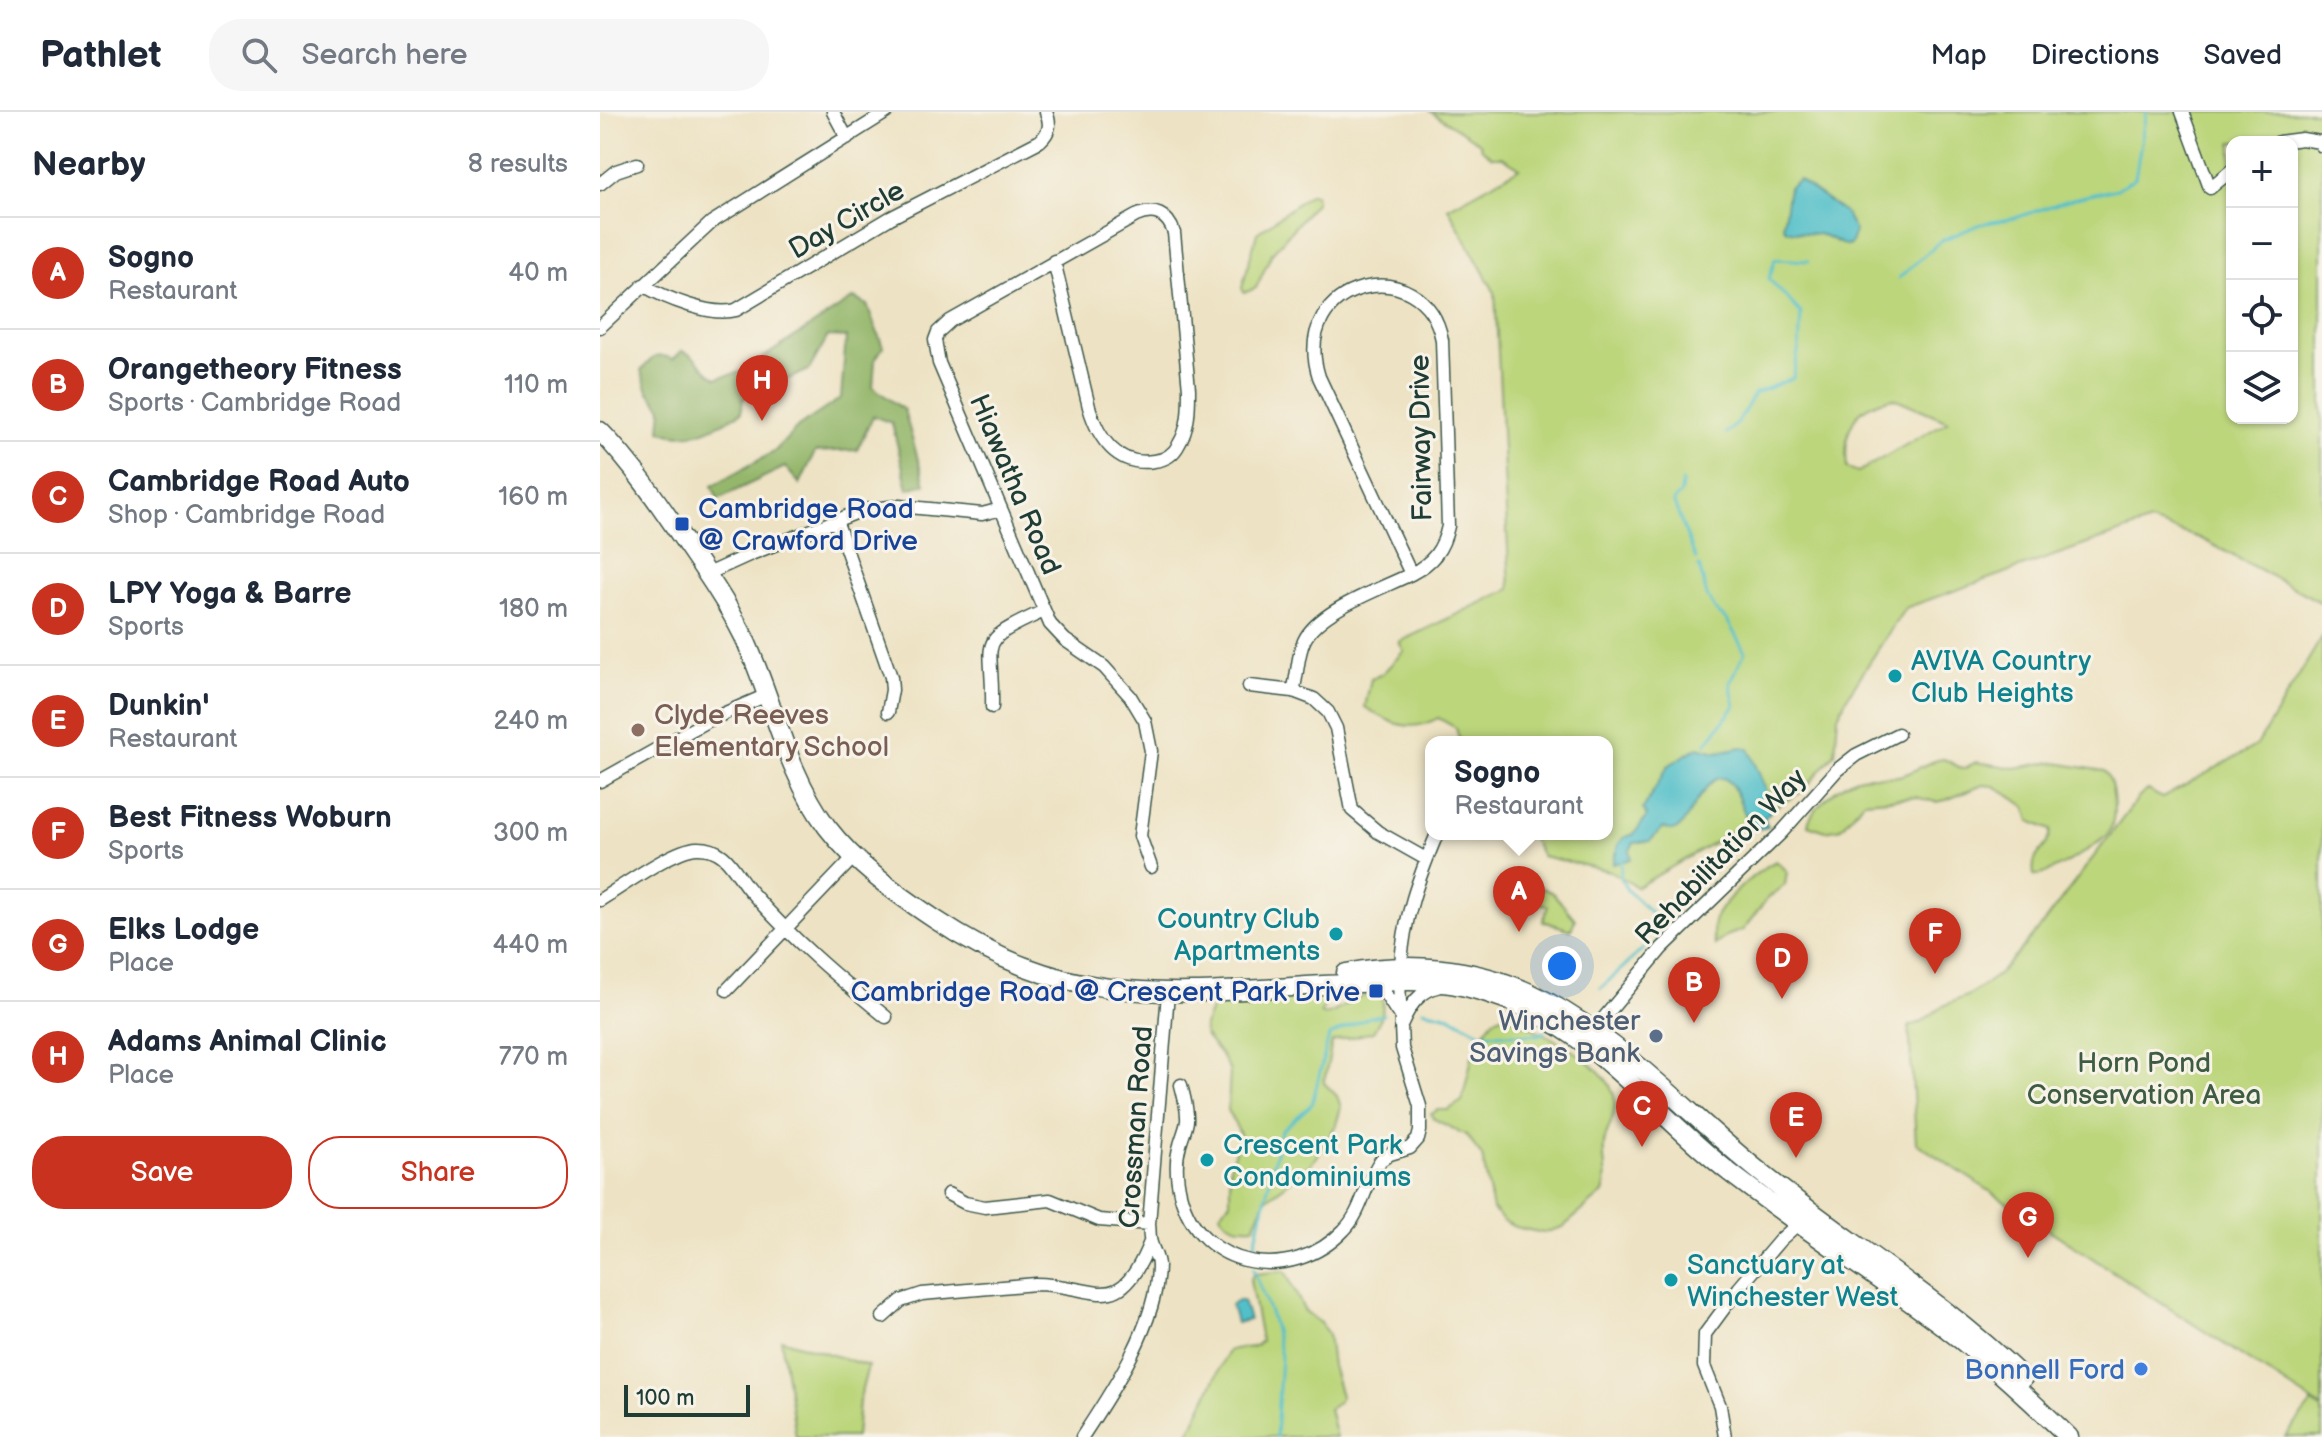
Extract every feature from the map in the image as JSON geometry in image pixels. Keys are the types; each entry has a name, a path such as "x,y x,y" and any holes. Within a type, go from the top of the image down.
{"highway":[{"path":"600,431 642,478 707,574 744,637 792,762 827,826 854,857 930,916 982,948 1040,974 1084,986 1124,991 1168,993 1362,982 1438,968 1501,982 1552,1004 1593,1031 1629,1059 1703,1151 1757,1193 1876,1268"},
{"path":"1294,986 1357,971 1403,975 1465,987 1509,1001 1562,1027 1775,1184 2067,1435"}],"street":[{"path":"833,112 847,138"},
{"path":"600,327 700,230 887,112"},
{"name":"Day Circle","path":"643,285 713,312 736,310 879,225 1040,141 1049,130 1046,112"},
{"path":"2182,112 2210,188 2226,175"},
{"path":"2298,141 2313,140 2322,146"},
{"path":"600,184 616,171 637,164"},
{"name":"Hiawatha Road","path":"1054,261 1097,430 1112,450 1124,459 1147,462 1165,458 1176,450 1182,438 1188,421 1189,399 1174,233 1169,221 1161,214 1149,212 1136,216 1054,261 950,321 938,332 935,340 939,363 1044,611 1056,632 1111,674 1145,721 1150,741 1150,762 1140,836 1151,867"},
{"name":"Fairway Drive","path":"1293,691 1302,645 1318,622 1411,574 1426,566 1438,553 1448,526 1442,340 1433,316 1417,298 1390,286 1365,286 1345,293 1326,312 1315,335 1315,362 1319,377 1411,574"},
{"path":"707,574 863,510 887,506 981,514 1001,509"},
{"path":"836,520 891,677 888,712"},
{"path":"992,707 991,642 1003,630 1044,611"},
{"path":"1249,686 1293,691 1318,702 1333,720 1353,812 1378,832 1426,859"},
{"path":"600,781 707,721 767,695"},
{"name":"Rehabilitation Way","path":"1593,1031 1662,948 1781,833 1837,770 1856,755 1898,734"},
{"path":"1181,1085 1187,1119 1176,1169 1180,1195 1192,1222 1215,1247 1240,1259 1269,1262 1301,1257 1325,1245 1348,1226 1379,1163 1390,1154 1410,1148 1418,1139 1420,1110 1404,1058 1404,1018 1398,998 1410,910 1434,840"},
{"path":"600,900 679,853 704,848 716,852 727,859 746,887 784,928 828,970 886,1017"},
{"path":"727,990 854,857"},
{"path":"1362,982 1384,992 1404,1018"},
{"path":"1404,1018 1415,1000 1431,988 1465,987"},
{"name":"Crossman Road","path":"1082,1437 1116,1383 1146,1320 1156,1282 1158,1264 1150,1242 1149,1224 1168,993"},
{"path":"1757,1193 1781,1216 1784,1226 1780,1240"},
{"path":"948,1194 965,1203 985,1207 1050,1200 1099,1220 1149,1224"},
{"path":"1725,1437 1720,1406 1703,1363 1703,1340 1712,1321 1780,1240 1800,1222"},
{"path":"883,1317 901,1301 928,1293 1035,1284 1088,1293 1112,1292 1136,1271 1150,1242"}],"green space":[{"path":"1431,112 2322,112 2322,603 2200,538 2150,522 1905,608 1847,697 1838,716 1835,753 1803,791 1637,887 1610,871 1542,856 1533,840 1613,840 1613,736 1458,736 1456,728 1438,718 1409,726 1383,718 1365,707 1371,679 1382,674 1404,651 1399,642 1510,589 1495,293 1448,208 1520,168 1502,157 1492,157 1481,148 1480,143","holes":["1894,398 1948,421 1858,472 1847,468 1847,442 1853,421 1868,406"]},
{"path":"1310,194 1315,194 1316,202 1272,253 1256,288 1244,293 1242,288 1257,233"},
{"path":"854,298 867,305 883,347 875,360 873,387 904,410 925,484 908,489 892,423 873,416 857,450 815,452 800,484 785,467 718,499 712,486 774,452 798,427 841,398 846,337 828,336 809,370 743,399 741,413 692,434 671,434 660,430 662,408 648,391 641,371 655,357 673,359 682,351 717,378 741,372"},
{"name":"Horn Pond Conservation Area","path":"2322,637 2322,1408 1916,1143 1909,1026 1971,994 1999,974 2039,929 2139,797 2148,790 2162,798 2257,745"},
{"path":"1944,759 1963,769 1976,762 2015,768 2050,762 2104,771 2111,783 2114,800 2112,826 2105,837 2073,859 2034,875 2035,861 2047,843 2051,830 2030,821 2026,807 1994,786 1983,785 1936,802 1915,797 1864,801 1841,828 1826,831 1808,825 1821,804 1854,779 1904,775"},
{"path":"1776,861 1787,871 1785,885 1767,899 1743,930 1726,936 1715,945 1713,925 1725,903 1760,871"},
{"path":"1540,887 1553,893 1575,919 1571,930 1543,921 1548,906 1534,901"},
{"path":"1306,991 1326,993 1328,1000 1320,1014 1332,1013 1358,998 1376,995 1383,1001 1382,1016 1373,1032 1332,1042 1324,1083 1337,1096 1341,1107 1336,1125 1317,1157 1305,1170 1266,1199 1254,1227 1234,1226 1220,1213 1230,1202 1230,1167 1240,1134 1228,1110 1230,1071 1205,1036 1204,1026 1213,1005 1217,1003 1237,1005 1270,1001"},
{"path":"1505,1015 1553,1038 1587,1061 1611,1087 1615,1101 1604,1144 1603,1193 1563,1227 1543,1233 1503,1221 1493,1210 1482,1156 1468,1136 1434,1119 1431,1114 1448,1110 1462,1101 1472,1057 1486,1029 1494,1019"},
{"path":"1285,1271 1304,1310 1328,1334 1332,1366 1341,1396 1329,1409 1336,1437 1187,1437 1228,1351 1254,1346 1261,1341 1250,1280 1254,1274"},
{"path":"781,1339 868,1366 859,1401 856,1437 796,1437"},
{"path":"2312,1403 2322,1410 2322,1437 2285,1437"}],"water":[{"path":"1799,180 1846,214 1855,231 1850,245 1820,235 1785,229 1789,187"},
{"path":"1698,747 1717,752 1742,747 1749,749 1769,798 1770,812 1764,818 1768,827 1751,830 1731,784 1723,778 1708,786 1681,826 1675,830 1663,828 1650,841 1634,843 1630,850 1631,859 1613,864 1618,845 1623,838 1634,834 1647,816 1643,809 1668,766"},
{"path":"1243,1301 1249,1320 1236,1323 1231,1305"}],"waterway":[{"path":"1899,278 1940,241 1981,224 2015,218 2072,199 2117,189 2135,178 2146,112"},
{"path":"1726,433 1738,423 1754,394 1793,378 1801,313 1769,279 1775,259 1808,261"},
{"path":"1682,482 1681,493 1673,501 1696,559"},
{"path":"1699,566 1707,596 1716,611 1727,620 1745,652 1730,683 1735,706 1706,744"},
{"path":"1622,860 1620,878 1627,890 1664,925 1656,936"},
{"path":"1601,988 1644,948"},
{"path":"1423,1010 1450,1016 1481,1033 1538,1035 1545,1032"},
{"path":"1254,1248 1281,1131 1312,1104 1329,1036 1370,1017 1383,1015"},
{"path":"1253,1269 1272,1318 1281,1356 1276,1437"}],"place":[{"name":"Adams Animal Clinic","path":"762,421"},
{"name":"Cambridge Road @ Crawford Drive","path":"682,524"},
{"name":"AVIVA Country Club Heights","path":"1895,676"},
{"name":"Clyde Reeves Elementary School","path":"638,730"},
{"name":"Sogno","path":"1519,932"},
{"name":"Country Club Apartments","path":"1336,934"},
{"name":"Best Fitness Woburn","path":"1935,974"},
{"name":"Cambridge Road @ Crescent Park Drive","path":"1376,991"},
{"name":"LPY Yoga & Barre","path":"1782,999"},
{"name":"Orangetheory Fitness","path":"1694,1023"},
{"name":"Winchester Savings Bank","path":"1656,1036"},
{"name":"Cambridge Road Auto","path":"1642,1147"},
{"name":"Dunkin'","path":"1796,1158"},
{"name":"Crescent Park Condominiums","path":"1207,1160"},
{"name":"Elks Lodge","path":"2028,1258"},
{"name":"Sanctuary at Winchester West","path":"1671,1280"},
{"name":"Bonnell Ford","path":"2141,1369"}]}
